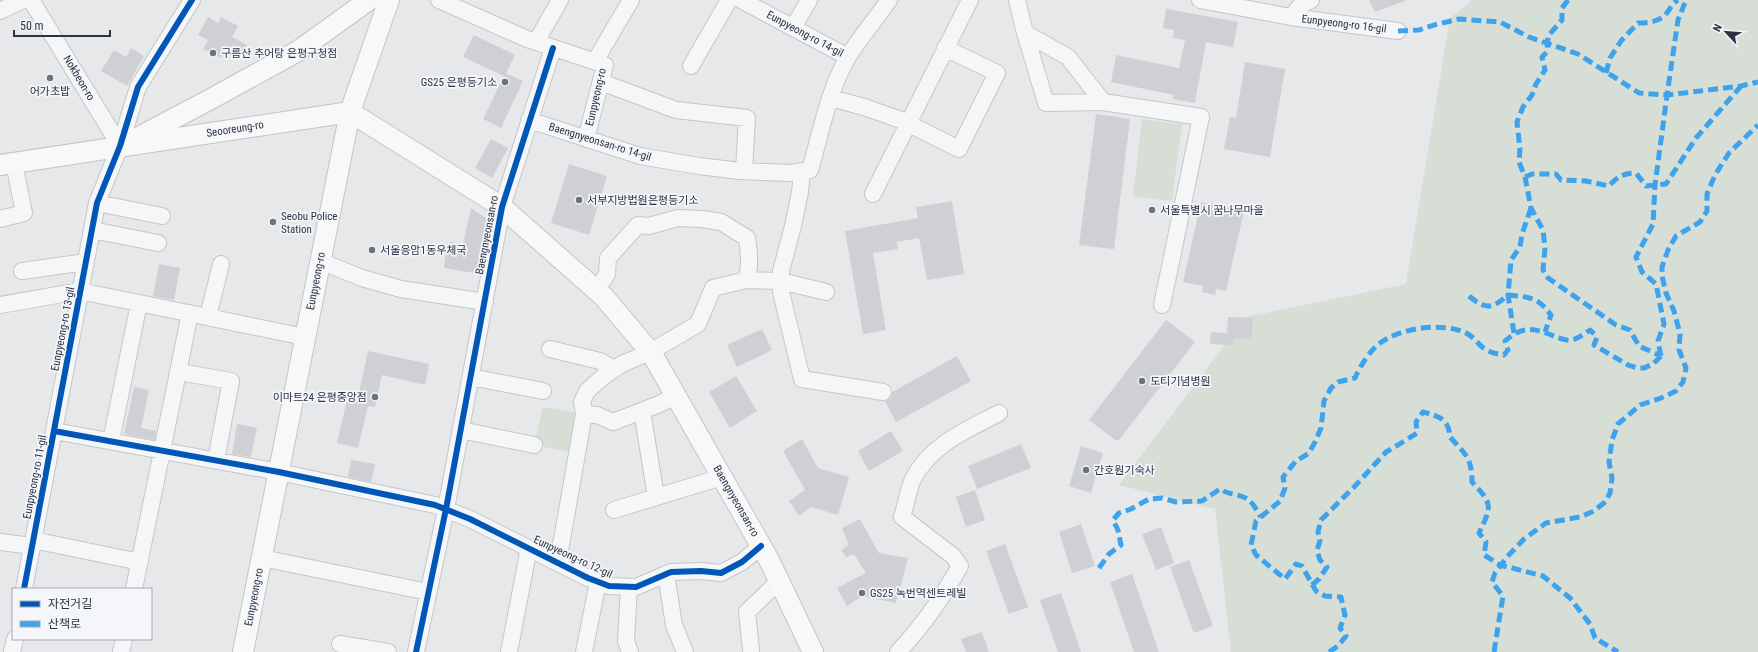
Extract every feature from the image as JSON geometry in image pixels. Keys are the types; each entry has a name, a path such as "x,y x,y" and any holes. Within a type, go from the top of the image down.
{"main road":[{"path":"120,146 209,100 298,51 369,0"},
{"name":"Eunpyeong-ro","path":"243,652 350,112 389,0"},
{"name":"Seooreung-ro","path":"7,164 350,112"},
{"name":"Baengnyeonsan-ro","path":"350,112 502,207 604,296 650,352 676,396 761,546 813,652"}],"street":[{"path":"0,11 23,0"},
{"path":"158,243 92,230 97,203 120,146 138,87 192,0"},
{"name":"Eunpyeong-ro","path":"439,0 536,42 605,65 586,139"},
{"path":"536,42 560,0"},
{"path":"595,62 631,0"},
{"path":"691,66 729,0"},
{"name":"Eunpyeong-ro 14-gil","path":"741,0 848,57"},
{"path":"793,28 809,0"},
{"path":"884,392 802,379 781,292 781,271 800,192 802,171 810,170 831,98 848,57 889,0"},
{"path":"873,194 970,0"},
{"path":"1017,0 1025,33 1046,103 1103,102 1201,117 1162,305"},
{"name":"Eunpyeong-ro 16-gil","path":"1200,0 1291,17 1398,30"},
{"path":"1291,17 1299,0"},
{"name":"Eunpyeong-ro 16-gil","path":"1291,17 1301,6 1311,0"},
{"name":"Nokbeon-ro","path":"39,3 120,146"},
{"path":"1025,33 1068,57 1103,102"},
{"name":"Baengnyeonsan-ro","path":"461,430 502,207 552,48"},
{"path":"831,98 864,107 908,124 959,150 997,73 945,48"},
{"path":"601,82 676,110 747,118 744,171"},
{"name":"Baengnyeonsan-ro 14-gil","path":"529,120 640,156 699,166 744,171 790,173 802,171"},
{"path":"0,219 24,213 7,164"},
{"path":"97,203 162,216"},
{"path":"597,290 607,274 608,258 638,225 649,226 678,218 722,222 747,238 749,247 749,272 746,280"},
{"name":"Eunpyeong-ro 13-gil","path":"54,431 92,230"},
{"path":"320,261 362,278 401,289 485,302"},
{"path":"22,271 86,262"},
{"path":"208,317 221,264"},
{"path":"550,349 600,361 614,369 650,352 698,324 713,288 746,280 781,282 826,292"},
{"name":"Eunpyeong-ro 13-gil","path":"0,305 80,291 305,337"},
{"path":"112,441 139,303"},
{"path":"134,588 190,313"},
{"name":"Eunpyeong-ro 12-gil","path":"558,562 584,414 582,402 587,391 614,369"},
{"path":"179,372 232,381 216,460 279,472"},
{"path":"471,377 543,391"},
{"path":"584,414 597,415 613,422 676,396"},
{"path":"642,411 656,497"},
{"path":"898,652 919,630 947,589 960,566 953,556 902,517 913,480 929,456 949,439 999,413"},
{"path":"416,652 461,430 534,444"},
{"name":"Eunpyeong-ro 11-gil","path":"24,588 54,431 216,460"},
{"name":"Eunpyeong-ro 12-gil","path":"279,472 435,505 470,519 609,586 636,587 671,572 701,571 721,573 742,562 761,546"},
{"path":"614,510 722,477"},
{"path":"0,542 33,543 140,562"},
{"name":"Eunpyeong-ro 12-gil","path":"509,652 529,548"},
{"path":"262,558 428,592"},
{"path":"666,574 674,625 685,652"},
{"path":"750,651 747,612 779,581"},
{"name":"Eunpyeong-ro 12-gil","path":"584,652 598,582"},
{"path":"629,587 626,642 630,652"},
{"path":"12,652 15,640"},
{"path":"121,652 124,640"},
{"path":"340,644 388,652"}],"shaded area":[{"path":"1472,0 1758,0 1758,652 1231,652 1215,509 1119,485 1246,317 1406,284 1450,18"},
{"path":"1142,119 1182,124 1172,201 1133,196"},
{"path":"543,407 579,413 574,453 534,445"}],"building":[{"path":"1369,0 1405,0 1405,1 1375,12"},
{"path":"1166,9 1238,22 1233,47 1206,42 1195,103 1173,99 1174,95 1111,82 1116,55 1179,68 1185,40 1173,38 1174,30 1163,28"},
{"path":"208,17 218,23 221,17 238,26 232,37 247,45 240,57 226,49 221,58 203,49 208,40 198,35"},
{"path":"474,35 515,55 506,73 523,81 501,128 483,119 504,76 463,57"},
{"path":"131,48 144,56 127,86 101,71 114,50 126,57"},
{"path":"1245,62 1285,69 1270,157 1224,149 1230,117 1236,118"},
{"path":"1096,114 1130,119 1114,249 1079,245"},
{"path":"491,139 508,148 492,178 475,168"},
{"name":"서부지방법원은평등기소","path":"569,164 607,176 589,235 551,223"},
{"path":"952,201 964,274 927,280 919,238 897,242 898,249 873,253 886,330 863,334 845,231 918,218 916,207"},
{"path":"1201,202 1244,211 1226,291 1216,289 1215,295 1202,292 1203,286 1183,282"},
{"path":"471,208 490,221 480,274 444,268 447,244 452,242 463,244"},
{"path":"159,264 180,268 174,300 153,296"},
{"path":"1228,317 1253,318 1251,339 1234,338 1233,345 1210,344 1211,332 1227,333"},
{"name":"도티기념병원","path":"1166,320 1195,342 1119,440 1115,440 1089,420"},
{"path":"762,329 772,350 737,367 727,345"},
{"path":"368,351 429,364 425,385 382,375 375,407 368,406 358,448 337,443 347,400 357,402"},
{"path":"957,356 971,381 896,422 885,401 891,398 892,392"},
{"path":"736,376 757,411 730,428 709,392"},
{"path":"134,387 149,390 141,428 156,431 155,440 124,434"},
{"path":"237,424 257,428 251,457 232,454"},
{"path":"891,431 903,451 869,471 858,451"},
{"path":"802,439 818,468 849,477 838,515 811,507 799,516 789,501 805,490 783,451"},
{"path":"1021,444 1031,468 977,489 968,466"},
{"name":"간호원기숙사","path":"1081,446 1103,453 1091,493 1069,486"},
{"path":"351,460 375,464 371,482 348,477"},
{"path":"975,490 985,520 966,527 956,497"},
{"path":"860,519 879,553 908,558 896,603 862,596 847,606 837,588 866,573 854,554 846,557 841,550 849,545 842,528"},
{"path":"1081,524 1095,566 1072,573 1059,532"},
{"path":"1161,527 1174,563 1156,570 1142,534"},
{"path":"1005,544 1028,607 1009,614 986,551"},
{"path":"1189,560 1213,626 1194,633 1170,567"},
{"path":"1132,574 1159,652 1134,652 1110,582"},
{"path":"1061,593 1081,652 1058,652 1040,600"},
{"path":"982,632 989,652 966,652 961,639"}],"marked path":[{"path":"1568,0 1562,8 1562,20 1548,36 1547,52 1542,57 1545,70 1536,84 1532,95 1523,107 1517,122 1520,149 1519,162 1525,177 1531,208 1543,230 1545,248 1543,270 1548,278 1616,325 1630,330 1639,346 1661,356"},
{"path":"1606,73 1610,58 1621,41 1638,23 1651,22 1660,19 1678,0"},
{"path":"1661,356 1658,341 1664,324 1656,284 1642,272 1636,257 1653,224 1655,185 1678,20 1686,0"},
{"path":"1398,31 1419,30 1459,19 1500,22 1529,37 1578,54 1639,93 1667,95 1741,86 1758,82"},
{"path":"1525,177 1532,174 1556,174 1561,180 1586,181 1609,186 1621,176 1636,173 1646,186 1666,184 1696,138 1741,86"},
{"path":"1494,652 1503,596 1492,582 1495,573 1507,557 1524,539 1546,523 1580,517 1594,511 1605,502 1610,493 1612,478 1609,462 1612,440 1618,424 1640,405 1676,391 1683,382 1686,368 1679,350 1680,334 1674,311 1666,293 1662,276 1662,267 1668,250 1676,236 1700,222 1707,211 1707,194 1715,175 1729,153 1758,125"},
{"path":"1514,333 1508,295 1511,260 1520,247 1522,234 1531,208"},
{"path":"1469,296 1485,306 1498,303 1508,295 1527,297 1537,301 1551,315 1545,332"},
{"path":"1329,652 1338,646 1346,636 1340,628 1345,615 1341,597 1325,596 1316,591 1302,566 1296,564 1285,579 1256,555 1251,545 1256,521 1280,501 1285,488 1283,477 1296,461 1309,453 1315,442 1321,428 1324,401 1331,388 1338,382 1355,378 1366,359 1380,343 1399,333 1411,330 1435,327 1447,328 1468,334 1486,350 1504,355 1508,350 1505,341 1511,336 1524,330 1535,330 1561,339 1569,340 1579,337 1590,330 1597,337 1594,345 1628,365 1637,368 1644,368 1653,364 1661,356"},
{"path":"1312,585 1319,579 1327,567 1320,560 1317,551 1320,540 1318,532 1321,520 1386,452 1417,433 1416,422 1423,412 1442,419 1448,426 1450,437 1467,456 1471,467 1472,482 1484,495 1487,501 1488,511 1479,533 1486,542 1484,555 1500,565 1543,576 1570,598 1590,624 1595,638 1618,652"},
{"path":"1099,568 1109,554 1121,545 1118,530 1113,520 1119,513 1131,509 1149,499 1162,498 1176,502 1202,501 1220,489 1228,493 1247,498 1253,504 1261,517"}],"cycle path":[{"path":"24,588 97,203 120,146 138,87 192,0"},
{"path":"416,652 446,509 502,207 553,48"},
{"path":"54,431 279,472 435,505 470,519 588,578 609,586 636,587 671,572 701,571 721,573 742,562 761,546"}],"place":[{"name":"구름산 추어탕 은평구청점","path":"213,53"},
{"name":"어가초밥","path":"50,78"},
{"name":"GS25 은평등기소","path":"505,82"},
{"name":"서부지방법원은평등기소","path":"579,200"},
{"name":"서울특별시 꿈나무마을","path":"1152,210"},
{"name":"Seobu Police Station","path":"273,222"},
{"name":"서울응암1동우체국","path":"372,250"},
{"name":"도티기념병원","path":"1142,381"},
{"name":"이마트24 은평중앙점","path":"375,397"},
{"name":"간호원기숙사","path":"1086,470"},
{"name":"GS25 녹번역센트레빌","path":"862,593"}]}
